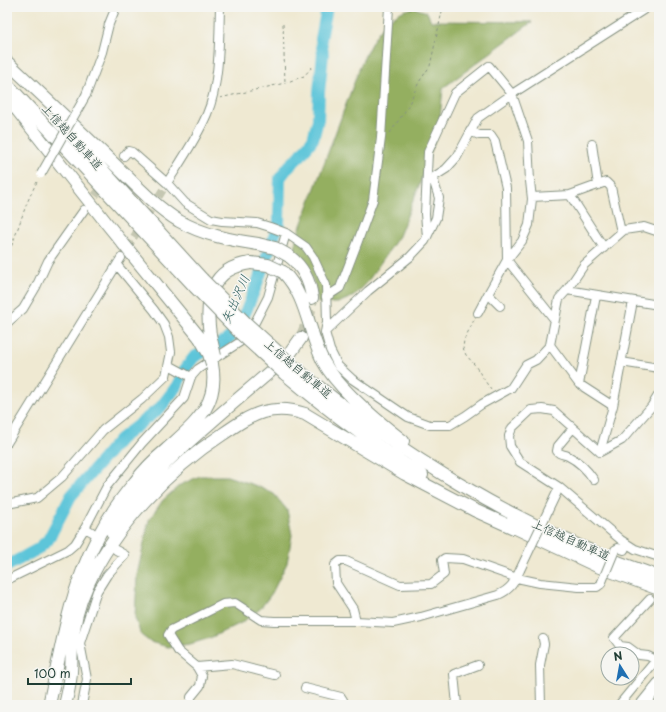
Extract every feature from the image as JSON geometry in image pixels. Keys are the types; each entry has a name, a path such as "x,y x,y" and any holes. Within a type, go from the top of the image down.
{"highway":[{"path":"7,62 138,187 168,213 179,221 206,233 222,238 275,248 289,256 296,261 308,277 312,298"},
{"name":"上信越自動車道","path":"7,68 64,127 198,283"},
{"name":"上信越自動車道","path":"7,84 198,283 247,324 289,370 336,416 394,457 439,486 514,528 597,566 659,589"},
{"path":"7,96 99,214 205,336 214,364 216,382 210,402 197,421 135,481 112,514 92,550 82,570 70,611 49,705"},
{"path":"205,336 212,288 224,273 242,264 251,263 268,265 283,272 299,293 314,339 324,362 338,382 348,392 379,421 416,450 451,474 558,536"},
{"path":"65,705 70,683 73,636 80,607 95,564 116,525 139,491 168,461 288,356 301,338"},
{"name":"上信越自動車道","path":"289,370 400,447 475,493 558,536 604,556 659,577"},
{"path":"86,587 100,562 120,532 149,496 166,479 201,449 237,425 262,412 272,410 294,410 305,414 405,474 474,510 514,528"},
{"path":"642,705 659,684"},
{"path":"652,705 659,692"}],"street":[{"path":"41,174 86,95 102,52 109,24 116,7"},
{"path":"167,183 208,113 212,99 218,60 220,7"},
{"path":"326,297 340,288 373,200 381,138 389,7"},
{"path":"326,332 368,291 410,257 427,237 436,218 439,198 434,182 435,176 446,169 456,156 478,118 512,94 648,7"},
{"path":"427,237 425,214 428,152 455,93 489,66 512,94 528,141 532,197 529,225 522,241 507,260 478,313"},
{"path":"470,132 480,135 491,135 495,140 506,188 507,260 554,319"},
{"path":"592,144 598,185"},
{"path":"124,156 128,151 132,152 167,183 185,203 211,219 257,223 283,232 306,247 313,257 326,285 326,332 330,350 338,366 352,379 408,417 430,425 450,425 494,396 511,388 526,365 536,360 550,345 559,299 584,265 621,232 624,230 644,227 659,232"},
{"path":"532,197 570,195 606,182 611,187 621,232"},
{"path":"570,195 604,248"},
{"path":"7,323 23,309 36,288 48,261 84,210"},
{"path":"7,580 68,550 75,544 88,530 107,486 142,443 184,398 190,376 198,369 240,342 250,332 268,297 283,232"},
{"path":"7,443 119,261 164,324 169,338 171,366 166,376 142,399 103,430 62,477 37,498 7,504"},
{"path":"567,290 659,306"},
{"path":"488,294 500,306"},
{"path":"579,384 596,296"},
{"path":"600,452 613,406 633,301"},
{"path":"550,345 579,384 613,406"},
{"path":"621,362 659,368"},
{"path":"171,366 190,376"},
{"path":"600,452 622,440 651,407 659,394"},
{"path":"600,452 554,410 542,408 532,410 512,428 509,436 510,446 520,462 621,540 635,548 659,556"},
{"path":"573,428 558,446 557,451 559,454 567,455 575,460 590,473 594,480"},
{"path":"191,705 191,697 200,686 202,676 198,667 178,651 168,635 171,630 222,604 236,603 262,620 393,623 421,617 498,595 508,590 518,574 558,490"},
{"path":"356,621 353,609 336,583 335,565 340,561 346,561 400,585 431,584 444,574 442,560 445,558 463,559 518,574 540,583 578,587 597,587 601,584 615,550 618,548 624,550 627,544"},
{"path":"82,705 87,679 80,643 97,591 107,575 126,555 116,550"},
{"path":"619,705 658,660 648,656 639,655 628,648 620,646 614,638 650,599"},
{"path":"541,705 540,665 544,644 543,639"},
{"path":"198,667 232,664 275,675"},
{"path":"457,705 454,674 478,665"},
{"path":"305,688 341,697 343,700 343,705"}],"path":[{"path":"381,138 390,133 399,120 407,108 419,82 430,66 443,7"},
{"path":"283,24 285,83"},
{"path":"212,99 285,83 304,76 313,66"},
{"path":"7,256 16,237 29,196 41,174"},
{"path":"478,313 464,340 463,348 466,355 474,364 494,396"}],"green space":[{"path":"414,8 427,12 431,21 532,22 443,88 439,128 422,178 399,236 366,284 354,296 338,303 318,303 311,276 295,253 296,239 361,64 368,49 377,34 394,16"},
{"path":"200,476 227,476 257,486 274,494 287,510 292,535 287,563 272,593 260,609 241,623 210,638 190,644 168,647 150,642 141,635 135,618 137,575 149,520 163,500 180,485"}],"waterway":[{"name":"矢出沢川","path":"7,566 38,549 48,540 71,496 120,439 160,408 177,386 183,372 194,357 225,341 234,334 255,289 279,223 280,178 313,139 318,120 323,54 321,39 327,7"}],"tunnel":[{"path":"121,258 167,183"},
{"path":"88,205 104,184"},
{"path":"301,338 308,321 312,298"}]}
